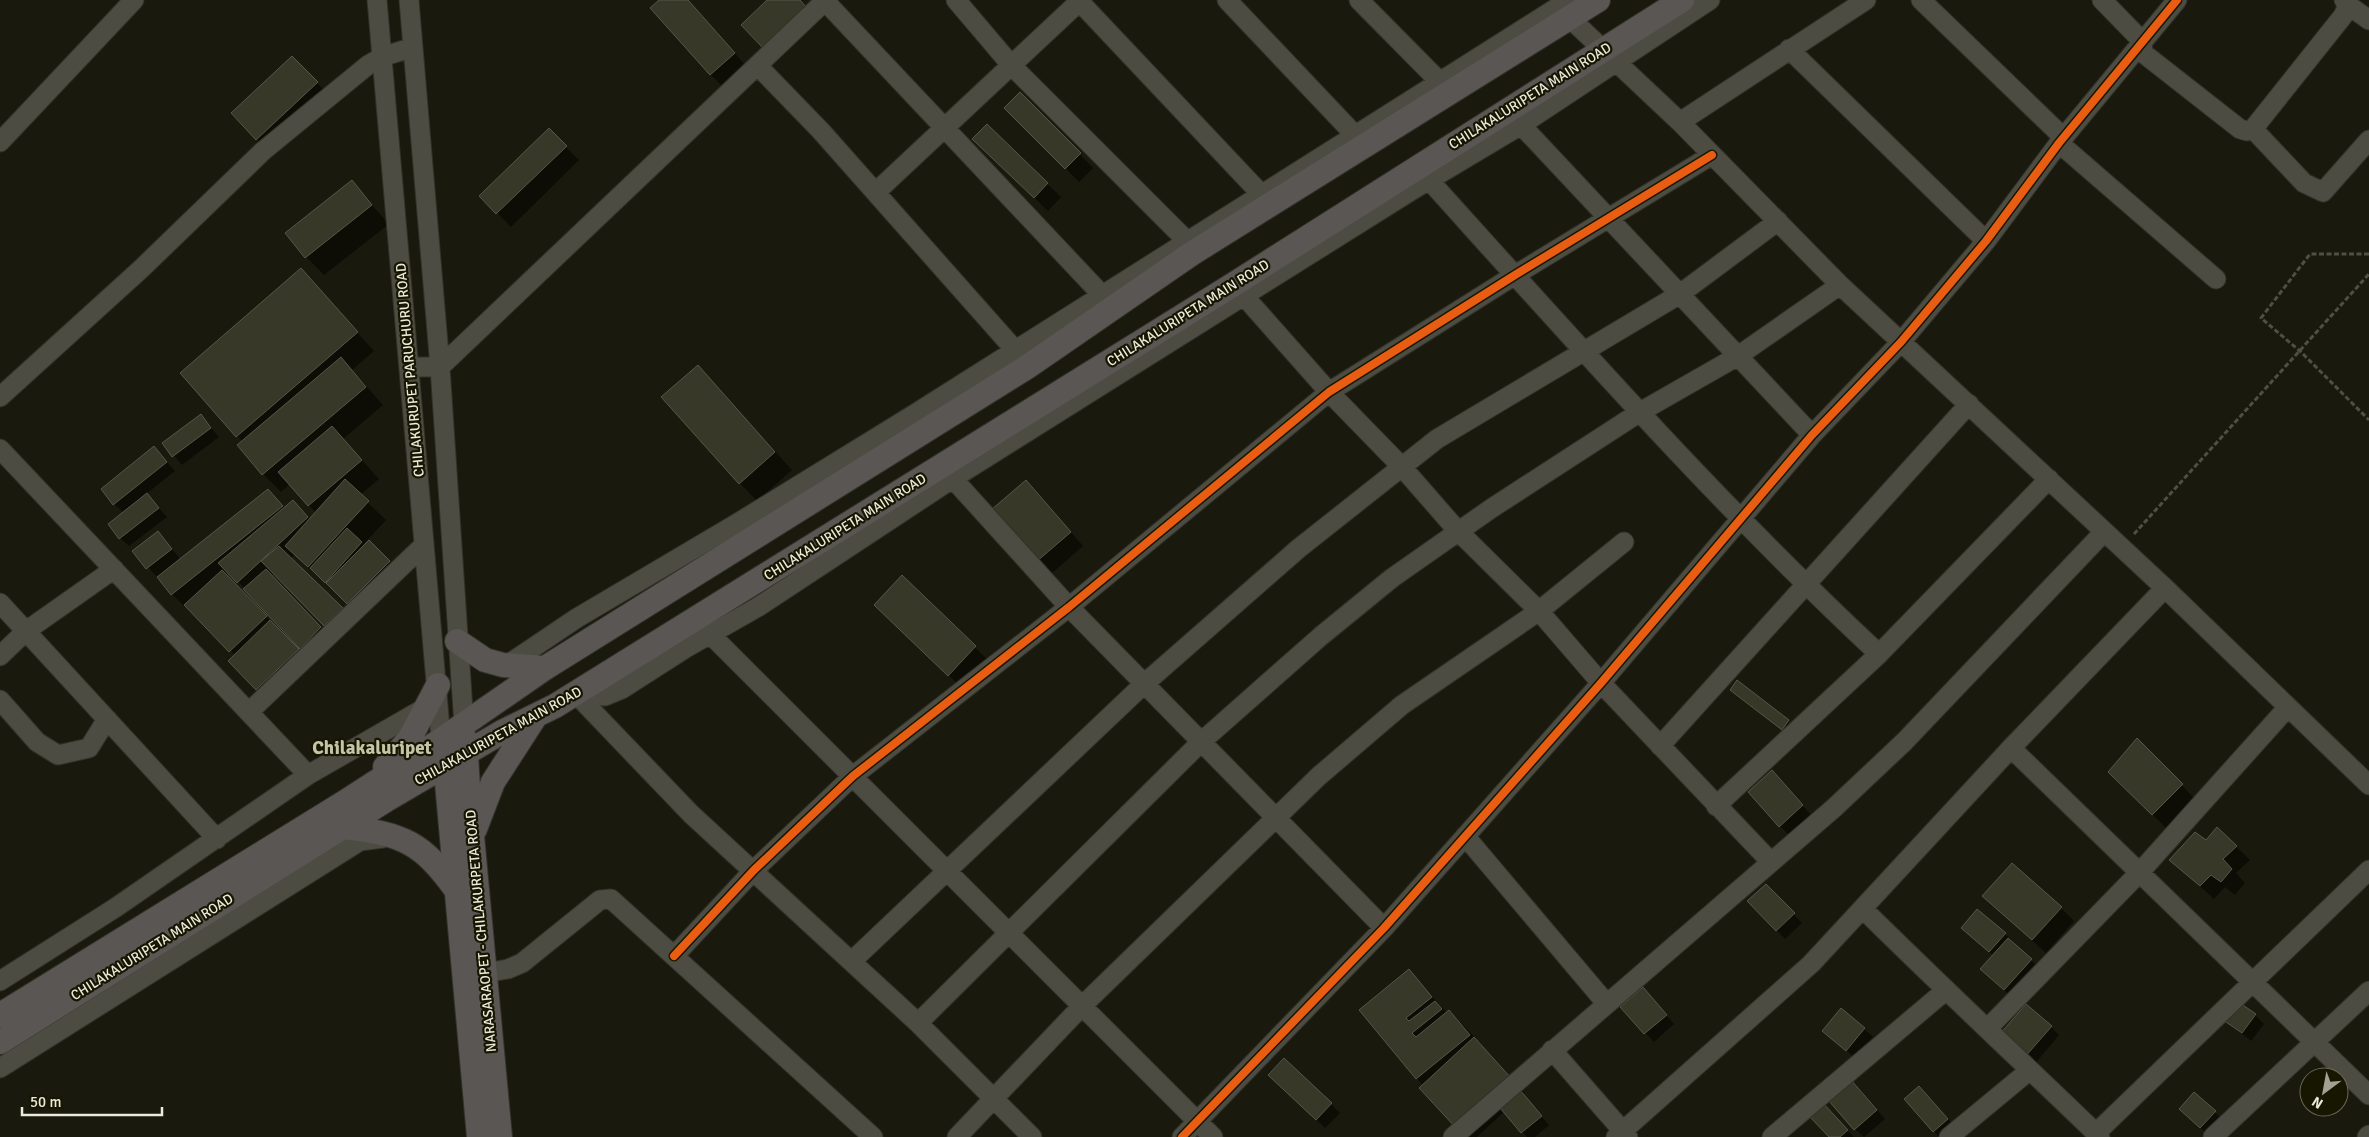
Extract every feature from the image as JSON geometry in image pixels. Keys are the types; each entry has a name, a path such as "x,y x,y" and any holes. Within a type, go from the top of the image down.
{"main road":[{"name":"CHILAKALURIPETA MAIN ROAD","path":"0,1015 366,789 464,725 545,668 1026,368 1191,254 1562,6 1598,0"},
{"name":"CHILAKALURIPETA MAIN ROAD","path":"0,1042 344,826 466,752 574,695 948,473 1611,56 1682,0"},
{"path":"457,641 485,660 507,665 545,668"},
{"path":"366,789 410,738 433,696"},
{"path":"472,839 493,782 535,717"},
{"name":"NARASARAOPET - CHILAKURPETA ROAD","path":"464,725 472,839 479,1137"},
{"name":"NARASARAOPET - CHILAKURPETA ROAD","path":"441,740 447,765 458,893 475,975 500,1137"},
{"path":"344,826 394,836 419,848 439,866 458,893"}],"street":[{"path":"0,142 134,0"},
{"name":"CHILAKURUPET PARUCHURU ROAD","path":"377,0 410,367 424,545 433,696 441,740"},
{"name":"CHILAKURUPET PARUCHURU ROAD","path":"408,0 440,366 464,725"},
{"path":"410,367 440,366 758,66 824,0 944,130 1103,296"},
{"path":"956,0 1012,66 1187,241"},
{"path":"876,192 1080,0 1262,195"},
{"path":"1227,0 1354,134"},
{"path":"1359,0 1440,82"},
{"path":"574,695 605,696 622,689 710,634 758,607 948,473 1244,296 1429,180 1521,125 1611,56 1710,0"},
{"path":"1680,122 1866,0"},
{"path":"1921,0 2062,141 2216,279"},
{"path":"2102,0 2142,40 2143,54 2240,129 2247,131 2253,129 2343,16 2346,2 2369,20"},
{"path":"1182,1137 1384,928 1601,683 1812,435 1902,342 1986,240 2142,40 2177,0"},
{"path":"507,665 577,618 736,524 1103,296 1354,134 1562,6 1840,284 2121,547 2369,786"},
{"path":"0,398 141,270 263,152 354,76 382,57 413,47"},
{"path":"1789,49 1986,240"},
{"path":"758,66 821,131 1015,350"},
{"path":"1521,125 1812,435"},
{"path":"2253,129 2304,183 2323,192 2369,140"},
{"path":"674,956 754,870 853,776 1068,607 1329,392 1515,274 1712,155"},
{"path":"1429,180 1640,412 1806,586 1879,654"},
{"path":"852,961 1144,684 1298,549 1437,439 1680,294 1778,222"},
{"path":"918,1023 1201,742 1321,636 1392,578 1457,530 1640,412 1738,356 1840,284"},
{"path":"1244,296 1329,392 1402,467 1457,530 1539,611 1601,683 1770,861"},
{"path":"1660,746 1969,404"},
{"path":"0,449 308,775"},
{"path":"948,473 1068,607 1384,928"},
{"path":"1716,806 1879,654 2049,479"},
{"path":"1453,1137 1770,861 1834,808 1904,742 2104,532"},
{"path":"957,1137 1082,1006 1275,817 1402,705 1539,611 1624,542"},
{"path":"249,712 424,545"},
{"path":"0,656 26,631 114,569"},
{"path":"1552,1050 1622,1135 1811,964 2011,748 2164,588"},
{"path":"0,603 217,839"},
{"path":"710,634 1213,1137"},
{"path":"574,695 691,814 918,1023 1032,1137"},
{"path":"0,981 114,908 308,775 433,696"},
{"path":"0,700 37,742 58,754 89,748 107,719"},
{"path":"1988,1028 2140,872 2288,707"},
{"path":"2011,748 2369,1095"},
{"path":"0,1068 360,841 394,836"},
{"path":"1465,836 1606,1003"},
{"path":"1863,909 1945,991 1988,1028 2098,1135 2369,870"},
{"path":"475,975 522,963 590,907 604,898 611,899 872,1137"},
{"path":"1772,1137 1945,991"},
{"path":"2213,1137 2369,991"},
{"path":"1949,1137 2030,1070"}],"path":[{"path":"2369,254 2310,254 2261,318 2301,352 2369,420"},
{"path":"2121,547 2301,352 2369,274"}],"building":[{"path":"659,0 688,0 735,53 710,75 650,8"},
{"path":"767,0 800,0 806,7 763,48 741,25"},
{"path":"292,56 318,82 256,140 231,113"},
{"path":"1020,92 1081,153 1065,169 1004,108"},
{"path":"987,124 1048,183 1034,198 972,139"},
{"path":"549,128 567,146 496,214 479,196"},
{"path":"352,180 372,205 305,258 285,233"},
{"path":"301,268 358,332 236,437 180,373"},
{"path":"341,357 366,387 262,475 237,445"},
{"path":"698,365 775,452 739,484 661,397"},
{"path":"201,414 211,428 172,457 162,443"},
{"path":"332,426 362,460 308,506 278,472"},
{"path":"154,446 167,462 113,505 101,489"},
{"path":"345,479 369,501 308,567 285,546"},
{"path":"1026,480 1071,532 1036,562 991,510"},
{"path":"268,489 283,506 171,595 157,577"},
{"path":"147,493 159,508 119,539 108,524"},
{"path":"293,500 308,517 237,583 218,563"},
{"path":"347,528 362,542 325,583 310,568"},
{"path":"158,531 172,549 146,569 132,551"},
{"path":"369,540 390,561 347,604 326,583"},
{"path":"279,546 343,608 324,626 261,561"},
{"path":"266,569 321,627 300,649 243,589"},
{"path":"222,570 267,616 229,652 184,605"},
{"path":"902,575 976,646 948,676 874,605"},
{"path":"270,620 299,649 256,690 228,661"},
{"path":"1737,680 1789,720 1782,730 1730,690"},
{"path":"2137,738 2183,784 2152,815 2108,772"},
{"path":"1772,770 1803,805 1779,827 1748,792"},
{"path":"2217,827 2237,846 2223,859 2232,869 2221,882 2211,875 2200,886 2169,860 2195,832 2206,840"},
{"path":"2012,863 2062,907 2032,940 1982,896"},
{"path":"1766,884 1795,913 1776,931 1747,901"},
{"path":"1977,909 2006,933 1989,952 1961,928"},
{"path":"2008,938 2032,959 2004,990 1980,969"},
{"path":"1409,969 1432,997 1406,1018 1409,1021 1435,1001 1442,1009 1412,1033 1416,1037 1449,1010 1470,1035 1416,1079 1359,1010"},
{"path":"1643,987 1667,1015 1644,1034 1620,1007"},
{"path":"2237,1001 2256,1014 2242,1033 2223,1020"},
{"path":"2026,1004 2052,1026 2024,1058 1998,1036"},
{"path":"1841,1008 1865,1028 1846,1051 1822,1031"},
{"path":"1474,1037 1512,1079 1457,1129 1419,1088"},
{"path":"1284,1058 1332,1103 1316,1120 1268,1075"},
{"path":"1851,1080 1877,1110 1854,1130 1828,1100"},
{"path":"1919,1086 1948,1119 1933,1132 1904,1099"},
{"path":"1521,1091 1542,1116 1521,1133 1500,1108"},
{"path":"2194,1092 2216,1111 2200,1128 2179,1109"},
{"path":"1823,1103 1848,1130 1840,1137 1829,1137 1809,1116"}],"cycle path":[{"path":"1182,1137 1384,928 1601,683 1812,435 1901,342 1986,241 2059,143 2177,0"},
{"path":"674,956 754,870 853,776 1069,607 1329,392 1515,275 1712,155"}],"district":[{"name":"Chilakaluripet","path":"372,748"}]}
